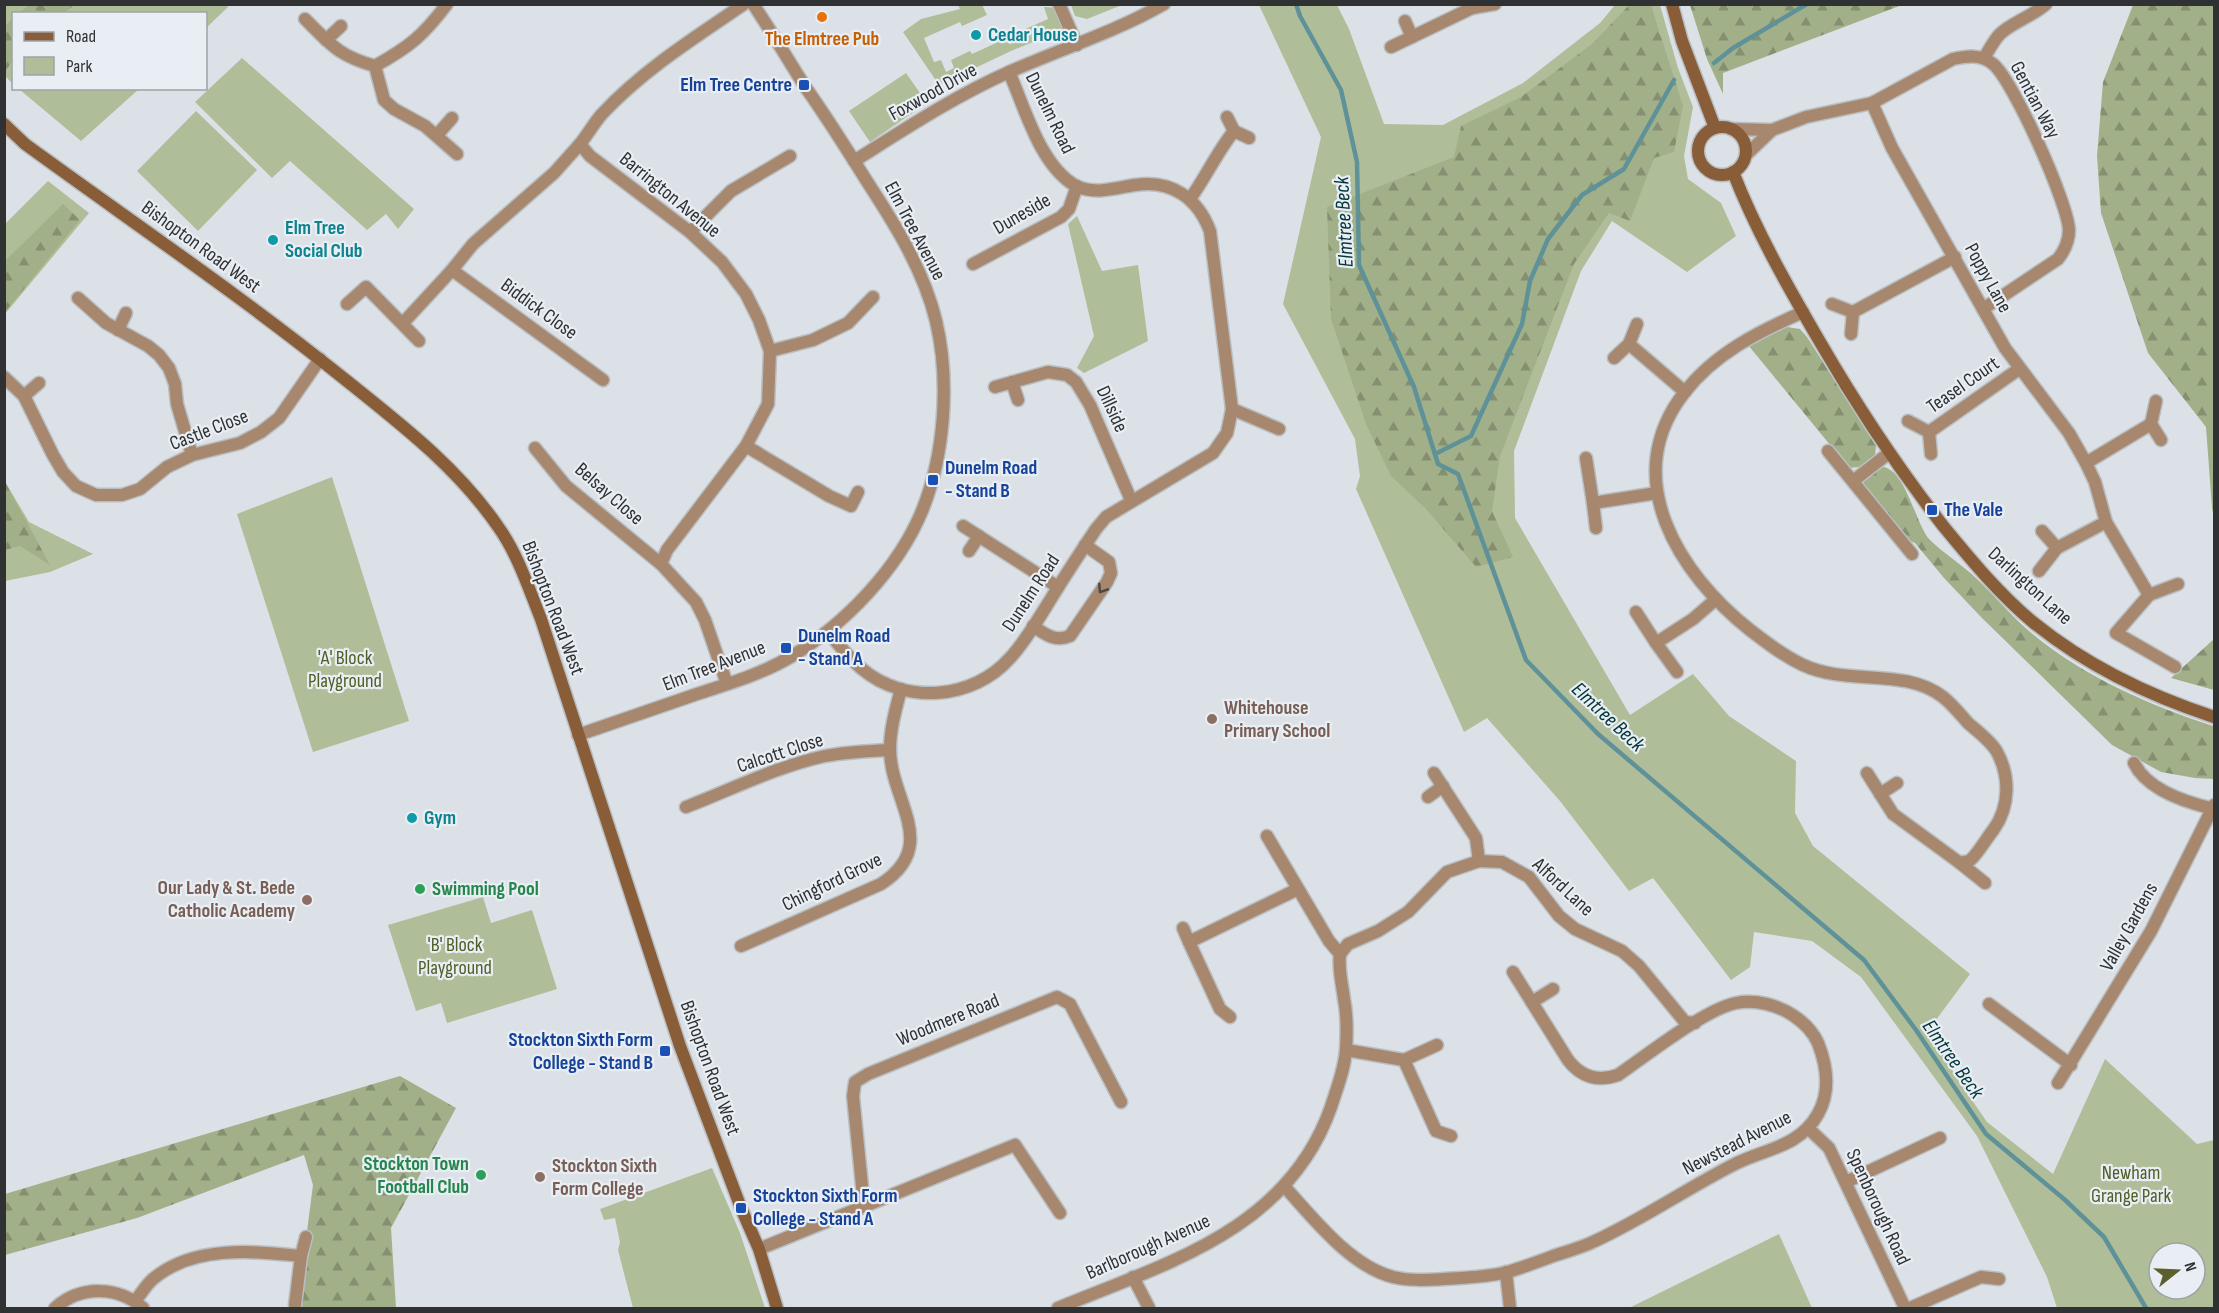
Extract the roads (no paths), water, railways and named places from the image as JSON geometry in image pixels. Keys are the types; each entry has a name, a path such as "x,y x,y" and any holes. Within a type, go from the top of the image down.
{"street":[{"path":"305,19 337,51 352,60 375,66 407,48 432,24 447,4"},
{"path":"402,323 453,270 473,244 554,173 580,144 601,115 636,81 667,56 744,4"},
{"name":"Elm Tree Avenue","path":"578,735 759,672 790,657 828,632 855,608 882,578 922,512 933,480 944,399 943,363 936,320 925,287 896,227 753,4"},
{"path":"1059,4 1077,45"},
{"name":"Foxwood Drive","path":"854,161 941,107 1009,72 1077,45 1164,4"},
{"path":"1391,47 1472,6 1495,4"},
{"path":"1672,4 1682,41 1715,128"},
{"path":"1984,58 1998,35 2033,15 2046,4"},
{"path":"1405,21 1412,37"},
{"path":"326,40 342,27"},
{"name":"Gentian Way","path":"1772,130 1806,117 1872,103 1953,59 1967,56 1984,58 1993,64 2004,76 2021,107 2066,212 2069,231 2066,249 2058,259 1983,309"},
{"path":"375,66 384,100 394,109 437,135 458,154"},
{"name":"Dunelm Road","path":"828,632 862,669 881,681 901,689 922,693 947,693 971,686 994,674 1010,659 1106,517 1131,500 1204,460 1213,453 1227,433 1232,409 1210,231 1206,219 1190,199 1169,186 1138,184 1107,190 1091,190 1077,186 1051,163 1038,141 1009,72"},
{"name":"Poppy Lane","path":"1872,103 1892,148 1983,309 2019,369 2069,433 2086,463 2095,482 2106,522 2149,595"},
{"path":"1227,117 1234,131 1249,138"},
{"path":"437,135 452,118"},
{"name":"Bishopton Road West","path":"4,124 25,144 320,359 431,450 475,496 501,530 541,619 680,1046 741,1208 759,1249 777,1308"},
{"path":"1715,128 1772,130 1747,154 1744,162 1733,172 1724,176 1716,174 1710,172 1701,162 1698,154 1701,141 1715,128"},
{"path":"1731,129 1742,136 1747,154"},
{"path":"1190,199 1234,131"},
{"name":"Barrington Avenue","path":"580,144 590,156 690,232 722,262 746,294 759,320 770,351 768,404 746,446 667,550 661,564"},
{"path":"690,232 730,191 790,156"},
{"name":"Darlington Lane","path":"1733,172 1746,206 1803,312 1848,389 1889,453 1977,567 2034,622 2088,660 2136,687 2214,717"},
{"name":"Duneside","path":"973,264 1061,217 1069,209 1077,186"},
{"path":"1832,304 1853,312 1955,257"},
{"name":"Biddick Close","path":"453,270 603,380"},
{"path":"347,304 366,287 419,341"},
{"path":"770,351 813,340 848,323 873,297"},
{"path":"78,298 106,323 148,346 169,368 192,455"},
{"path":"1803,312 1764,329 1732,348 1719,357 1685,392 1664,429 1658,453 1657,493 1671,537 1681,557 1715,600 1760,638 1804,666 1847,677 1904,680 1942,696 1996,750 2007,778 2005,803 1997,824 1982,845 1969,861 1960,863"},
{"path":"1851,334 1853,312"},
{"path":"118,330 126,313"},
{"path":"1614,358 1629,344 1637,324"},
{"path":"1629,344 1685,392"},
{"name":"Castle Close","path":"4,377 24,396 63,472 76,486 96,495 122,495 140,489 166,467 192,455 240,443 261,432 279,418 320,359"},
{"name":"Teasel Court","path":"1929,432 2019,369"},
{"name":"Dillside","path":"994,387 1048,372 1067,375 1076,382 1089,405 1131,500"},
{"path":"1012,382 1018,400"},
{"path":"24,396 39,383"},
{"path":"2156,401 2151,424 2161,440"},
{"path":"1232,409 1279,429"},
{"name":"Teasel Court","path":"1908,421 1929,432"},
{"path":"2086,463 2151,424"},
{"name":"Teasel Court","path":"1929,432 1931,454"},
{"path":"746,446 829,496 851,506 858,492"},
{"name":"Belsay Close","path":"535,448 566,486 661,564"},
{"path":"1828,451 1912,554"},
{"path":"1853,481 1889,453"},
{"path":"1586,458 1596,528"},
{"path":"1593,503 1657,493"},
{"path":"2039,571 2057,548 2106,522"},
{"path":"963,526 1058,587"},
{"path":"2042,531 2057,548"},
{"path":"969,551 979,536"},
{"path":"1033,626 1053,638 1062,639 1070,636 1107,582 1111,573 1109,562 1085,545"},
{"path":"661,564 696,602 705,620 727,684"},
{"path":"2175,667 2116,633 2149,595 2178,584"},
{"path":"1656,643 1693,619 1715,600"},
{"path":"1636,612 1677,672"},
{"name":"Chingford Grove","path":"741,946 881,884 895,875 904,865 909,854 910,827 902,806 890,750 893,720 901,689"},
{"name":"Calcott Close","path":"686,807 795,765 825,756 857,751 890,750"},
{"path":"2134,764 2138,772 2174,798 2214,808"},
{"path":"1867,772 1893,814 1985,883"},
{"path":"1434,773 1476,838 1479,861"},
{"path":"1880,794 1897,783"},
{"path":"1428,797 1443,786"},
{"name":"Valley Gardens","path":"2058,1083 2151,931 2214,808"},
{"path":"1267,836 1329,941 1340,954"},
{"name":"Alford Lane","path":"1340,954 1348,944 1378,931 1408,912 1447,872 1479,861 1502,862 1529,877 1559,916 1575,928 1622,951 1639,966 1684,1022 1695,1023"},
{"path":"1189,942 1298,889"},
{"path":"1183,928 1220,1009 1230,1017"},
{"name":"Barlborough Avenue","path":"1058,1308 1199,1250 1236,1228 1284,1186 1305,1159 1325,1125 1338,1087 1346,1050 1345,1001 1338,966 1340,954"},
{"name":"Newstead Avenue","path":"1284,1186 1352,1255 1372,1269 1392,1277 1414,1280 1462,1278 1506,1272 1593,1242 1734,1164 1796,1139 1808,1128 1818,1113 1826,1094 1827,1077 1824,1059 1816,1039 1803,1022 1785,1010 1750,1002 1736,1003 1695,1023 1618,1075 1607,1079 1597,1079 1575,1069 1513,972"},
{"path":"1532,1002 1553,989"},
{"name":"Woodmere Road","path":"864,1206 853,1096 855,1082 878,1069 1057,997 1070,1004 1120,1102"},
{"path":"1989,1004 2071,1065"},
{"path":"1346,1050 1404,1060 1437,1045"},
{"path":"1404,1060 1436,1131 1451,1136"},
{"name":"Spenborough Road","path":"1808,1128 1829,1148 1905,1308"},
{"path":"1846,1182 1940,1138"},
{"path":"759,1249 1015,1145 1060,1213"},
{"path":"295,1305 301,1256 306,1237"},
{"path":"55,1308 74,1296 93,1291 115,1292 139,1305 151,1281 166,1269 204,1256 253,1251 301,1256"},
{"path":"1506,1272 1510,1308"},
{"path":"1133,1277 1149,1308"},
{"path":"1910,1308 1981,1277 1999,1279"}],"waterway":[{"name":"Elmtree Beck","path":"1296,4 1300,16 1341,90 1357,162 1359,265 1414,387 1438,464 1458,474 1526,660 1598,734 1864,960 1916,1030 1986,1134 2064,1199 2104,1237 2146,1308"},
{"path":"1714,63 1733,48 1807,4"},
{"path":"1435,454 1471,436 1522,324 1530,281 1548,239 1582,195 1624,169 1674,80"}],"place":[{"name":"The Elmtree Pub","path":"822,17"},
{"name":"Cedar House","path":"976,35"},
{"name":"Elm Tree Centre","path":"804,85"},
{"name":"Elm Tree Social Club","path":"273,240"},
{"name":"Dunelm Road - Stand B","path":"933,480"},
{"name":"The Vale","path":"1932,510"},
{"name":"Dunelm Road - Stand A","path":"786,648"},
{"name":"Whitehouse Primary School","path":"1212,719"},
{"name":"Gym","path":"412,818"},
{"name":"Swimming Pool","path":"420,889"},
{"name":"Our Lady & St. Bede Catholic Academy","path":"307,900"},
{"name":"Stockton Sixth Form College - Stand B","path":"665,1051"},
{"name":"Stockton Town Football Club","path":"481,1175"},
{"name":"Stockton Sixth Form College","path":"540,1177"},
{"name":"Stockton Sixth Form College - Stand A","path":"741,1208"}],"park label":[{"name":"'A' Block Playground","path":"345,670"},
{"name":"'B' Block Playground","path":"455,956"},
{"name":"Newham Grange Park","path":"2131,1184"}]}
